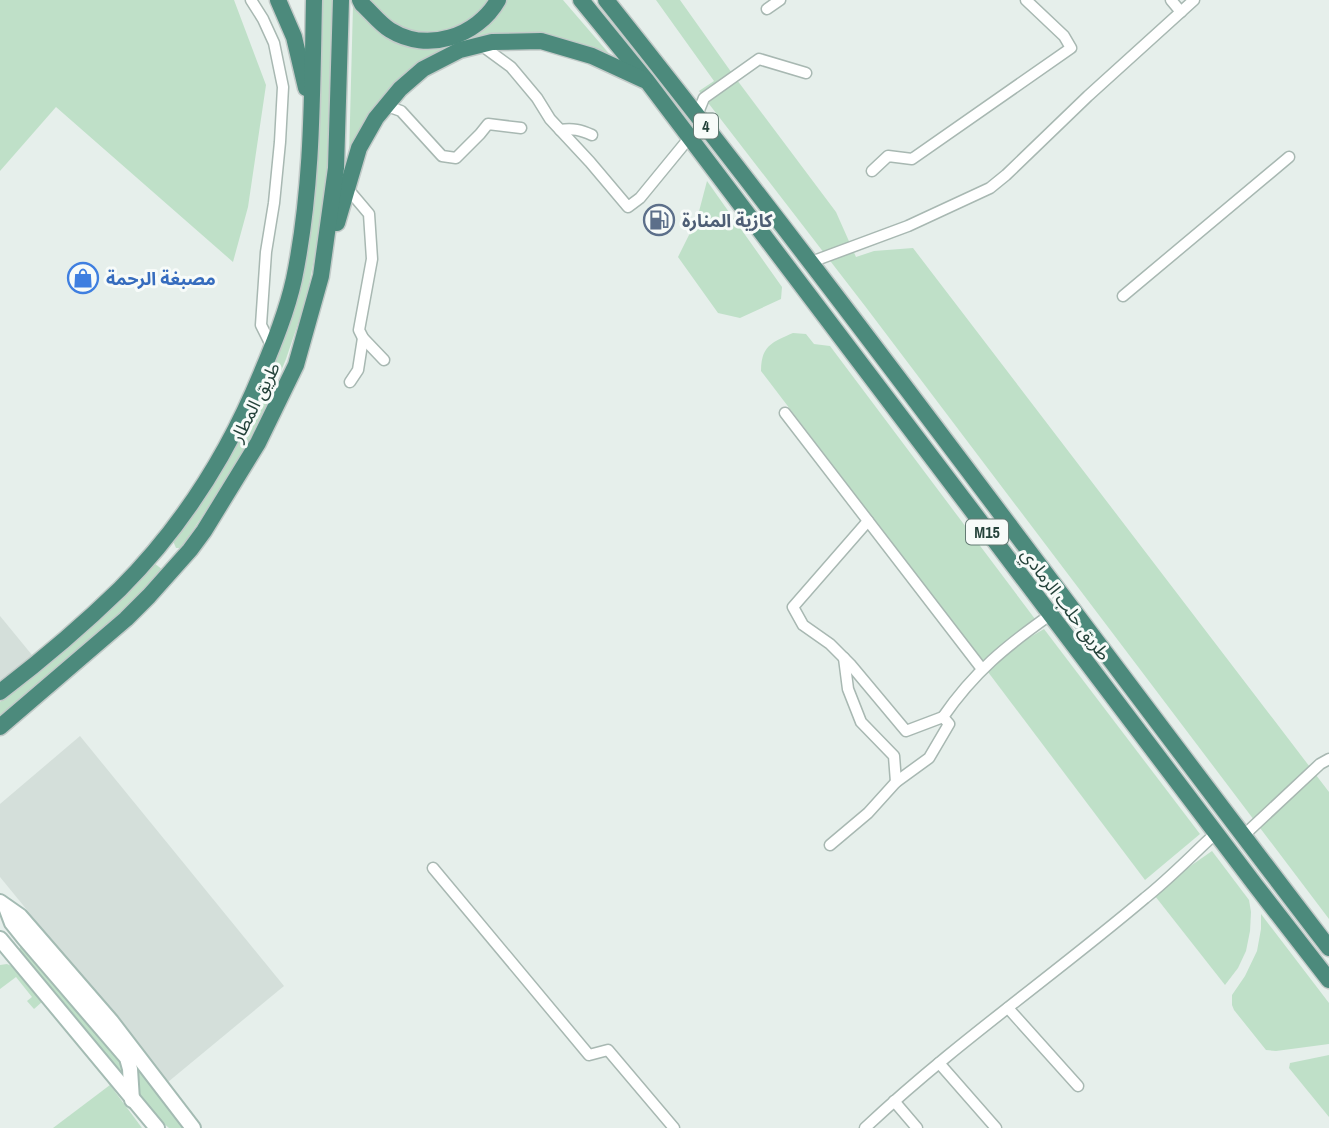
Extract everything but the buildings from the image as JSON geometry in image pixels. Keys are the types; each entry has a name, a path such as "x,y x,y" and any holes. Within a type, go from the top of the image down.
{"highway":[{"path":"278,0 294,37 311,111"},
{"name":"طريق المطار","path":"0,692 79,628 122,587 196,498 229,443 272,347 293,280 306,204 311,150 314,0"},
{"name":"طريق المطار","path":"0,727 126,619 178,563 204,531 258,443 296,365 321,276 336,169 341,0"},
{"path":"360,0 390,30 418,42 443,40 461,33 492,11 498,0"},
{"name":"طريق حلب الرمادي","path":"581,0 690,137 1329,980"},
{"name":"4","path":"609,0 808,258"},
{"path":"321,276 359,148 376,118 400,89 424,69 460,50 492,42 541,41 592,57 647,81"},
{"name":"طريق حلب الرمادي","path":"808,258 1329,948"},
{"path":"159,545 178,563"}],"main road":[{"path":"3,904 20,916 23,929 127,1058 132,1100"},
{"path":"23,929 4,944 156,1128"},
{"path":"23,929 111,1021 193,1128"}],"street":[{"path":"251,0 274,43 283,87 261,325 272,347"},
{"path":"767,9 780,0"},
{"path":"872,171 888,156 912,159 1071,48 1064,36 1026,0"},
{"path":"1171,0 1181,12"},
{"path":"808,258 908,226 990,188 1194,0"},
{"path":"274,43 288,23"},
{"path":"481,45 511,67 537,98 550,119 628,207 640,198 690,137"},
{"path":"697,115 704,98 759,59 806,73"},
{"path":"387,106 401,111 442,156 456,158 488,124 521,128"},
{"path":"561,130 570,128 592,135"},
{"path":"1123,296 1289,157"},
{"path":"347,188 369,214 372,259 359,330 384,360"},
{"path":"350,382 358,370 363,338"},
{"path":"785,413 982,669"},
{"path":"867,520 793,607 803,625 830,644 844,658 906,732 943,717 982,669 1010,643 1050,615"},
{"path":"844,658 848,689 861,722 894,756 896,782"},
{"path":"830,845 868,813 896,782 929,758 949,723 943,717"},
{"path":"1243,836 1320,764 1329,759"},
{"path":"865,1128 939,1063 1147,898 1216,833"},
{"path":"433,868 589,1055 608,1050 674,1128"},
{"path":"1008,1008 1078,1086"},
{"path":"939,1063 996,1128"},
{"path":"894,1101 917,1128"}],"shaded area":[{"path":"0,616 32,655 0,680"},
{"path":"80,736 284,986 168,1082 0,877 0,804"}],"green space":[{"path":"0,0 234,0 266,85 248,207 233,262 56,107 0,171"},
{"path":"323,0 332,0 326,199 306,300 266,408 236,465 181,548 176,548 173,541 213,486 246,426 275,361 294,304 308,240 317,168"},
{"path":"369,0 490,0 467,22 449,31 429,34 394,26 384,19"},
{"path":"506,0 563,0 618,64 558,39 428,61 349,158 353,5 370,23 390,38 412,47 436,49 454,42 491,20"},
{"path":"656,0 680,0 836,212 856,257 874,251 913,248 1329,792 1329,919 699,91 714,81"},
{"path":"707,181 782,287 781,299 740,318 718,313 678,257 697,219"},
{"path":"793,333 806,334 814,344 830,346 1035,619 982,661 761,371 763,356 769,346"},
{"path":"154,563 163,570 126,609 44,681 0,715 0,702 53,658"},
{"path":"1044,629 1200,834 1145,880 985,668 1001,654"},
{"path":"1212,851 1249,900 1251,912 1246,951 1238,968 1225,985 1155,896 1176,876"},
{"path":"1261,914 1329,1003 1329,1044 1266,1050 1234,1010 1232,995 1257,951"},
{"path":"22,942 110,1045 126,1069 123,1081 19,950"},
{"path":"7,964 16,968 43,1001 34,1009 27,1001 32,997 16,977 0,989 0,965"},
{"path":"1329,1055 1329,1117 1289,1068 1290,1063"},
{"path":"137,1063 187,1128 169,1128 137,1097"},
{"path":"110,1085 142,1128 53,1128"}],"place":[{"name":"كازية المنارة","path":"659,220"},
{"name":"مصبغة الرحمة","path":"83,278"}]}
